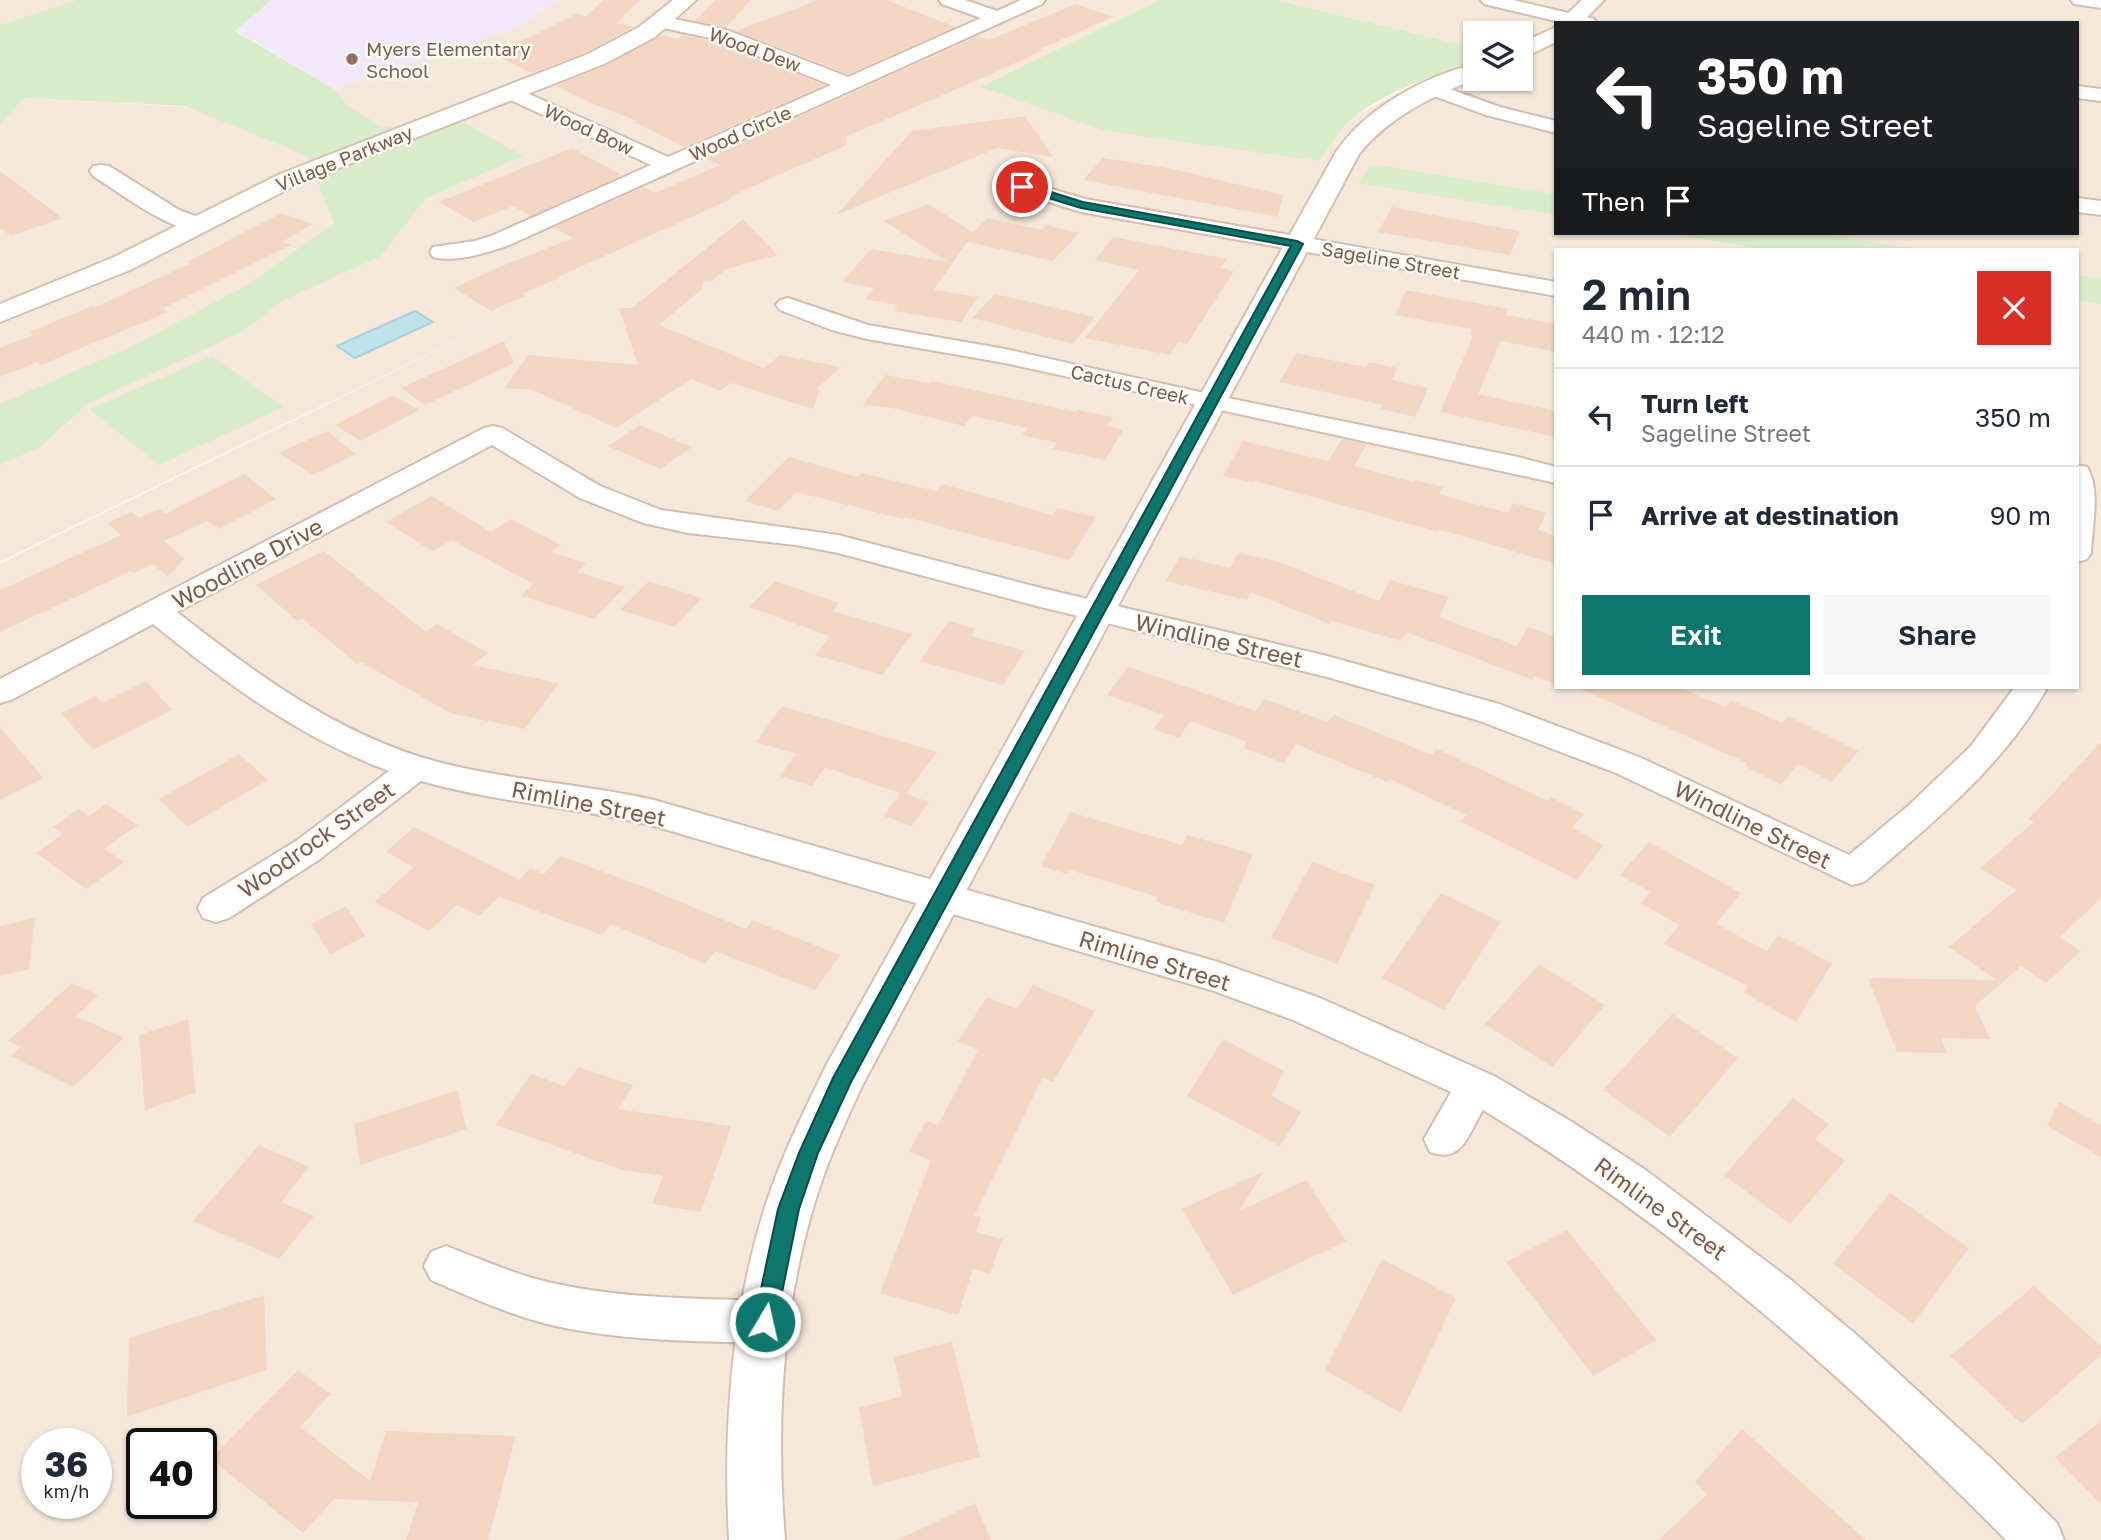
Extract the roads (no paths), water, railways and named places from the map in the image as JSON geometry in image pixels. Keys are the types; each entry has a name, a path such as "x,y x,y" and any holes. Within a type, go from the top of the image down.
{"street":[{"name":"Village Parkway","path":"0,314 121,264 289,179 596,59 620,48 660,22 686,0"},
{"path":"948,0 997,17"},
{"name":"Wood Circle","path":"441,252 478,248 499,241 1036,0"},
{"path":"1490,0 1561,21"},
{"path":"1574,21 1594,0"},
{"path":"2080,0 2101,3"},
{"name":"Wood Dew","path":"660,22 720,34 847,84"},
{"path":"1533,45 1554,34"},
{"path":"757,1540 754,1433 765,1322 789,1209 808,1153 843,1078 1342,163 1358,139 1391,110 1463,76"},
{"path":"1433,89 1493,111 1554,126"},
{"path":"2079,92 2101,95"},
{"name":"Wood Bow","path":"511,93 668,165"},
{"path":"101,171 171,215 198,225"},
{"name":"Sageline Street","path":"1022,187 1081,205 1554,289"},
{"path":"2079,205 2101,208"},
{"name":"Cactus Creek","path":"789,305 829,323 863,332 1005,356 1211,403 1378,434 1554,475"},
{"name":"Windline Street","path":"493,434 582,490 651,517 694,527 793,535 832,542 1098,611 1364,674 1490,713 1556,736 1649,775 1740,816 1852,872 1920,815 1983,754 2030,689"},
{"name":"Woodline Drive","path":"0,692 493,434"},
{"path":"2079,484 2079,511"},
{"name":"Rimline Street","path":"156,611 245,682 300,718 353,746 415,768 458,779 616,803 1195,970 1294,1004 1476,1086 1560,1137 1679,1217 1801,1313 1969,1469 2039,1540"},
{"name":"Woodrock Street","path":"216,908 308,849 415,768"},
{"path":"1444,1139 1476,1086"},
{"path":"446,1266 497,1287 552,1304 600,1312 765,1322"}],"water":[{"path":"415,311 433,322 355,358 337,346"}],"place":[{"name":"Myers Elementary School","path":"352,59"}]}
